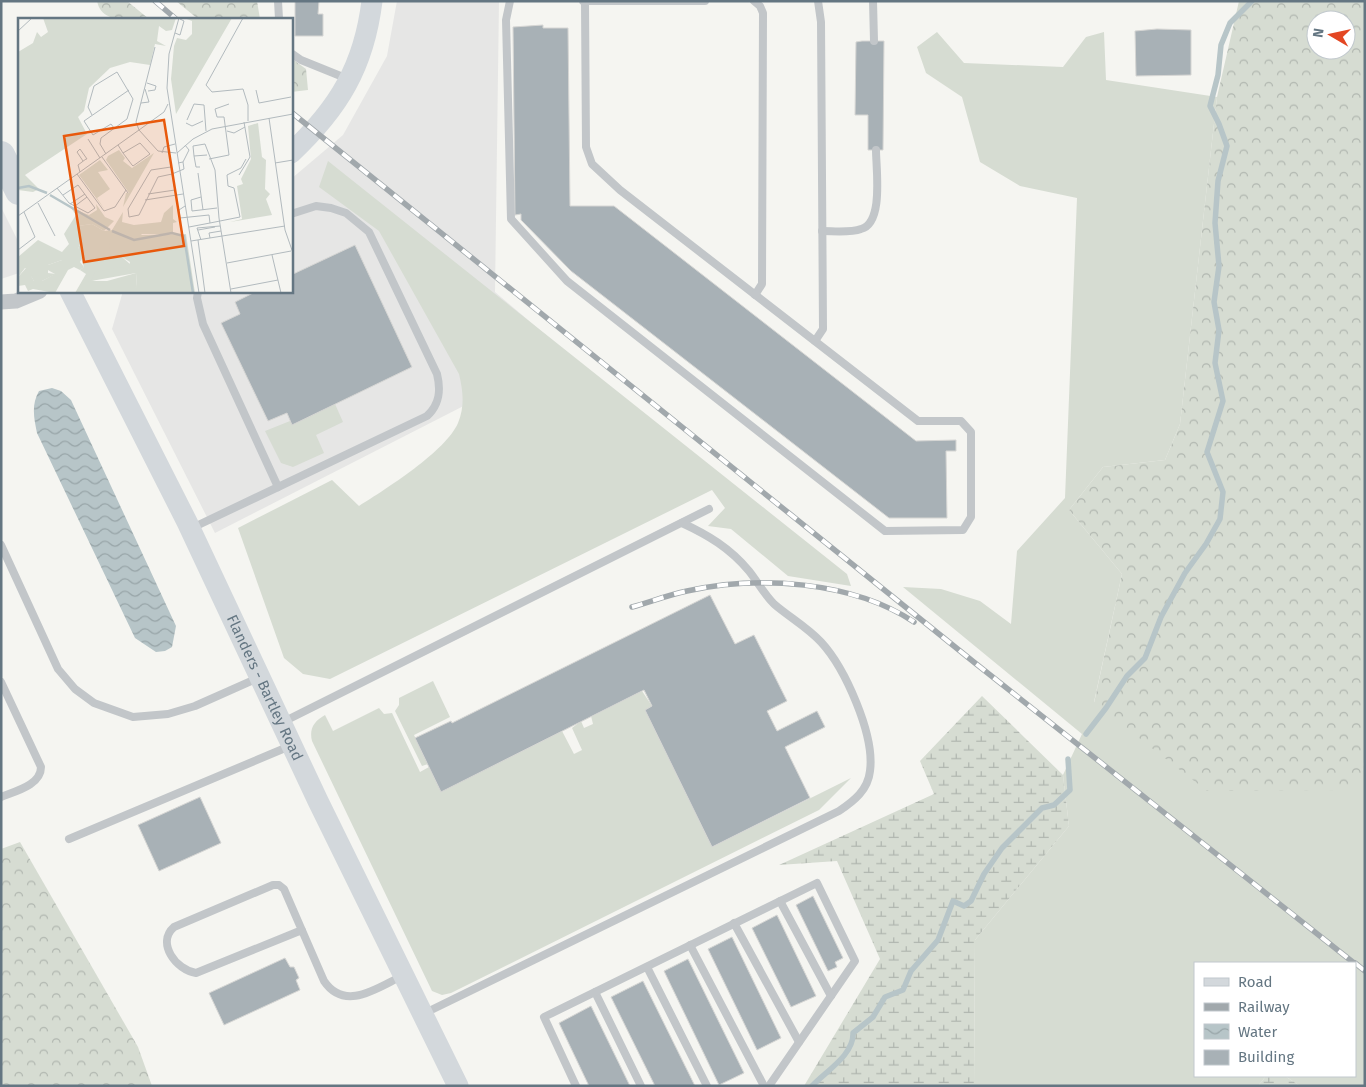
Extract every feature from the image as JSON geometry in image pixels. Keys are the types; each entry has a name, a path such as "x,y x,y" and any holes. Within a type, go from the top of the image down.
{"highway":[{"path":"1,155 18,189"}],"main road":[{"path":"292,152 321,122 344,92 360,58 372,1"},
{"name":"Flanders - Bartley Road","path":"71,292 190,529 281,723 458,1086"}],"street":[{"path":"1,302 16,301 38,292"}],"lane":[{"path":"278,1 279,18"},
{"path":"510,1 506,20 511,219 566,281 885,531 964,530 971,516 971,432 961,421 918,421 616,186 598,170 589,158 586,147 584,2 705,1"},
{"path":"754,1 760,6 763,13 762,284 755,295"},
{"path":"815,341 823,330 821,22 818,1"},
{"path":"873,1 874,41"},
{"path":"292,54 302,60 350,79"},
{"path":"822,231 862,229 872,221 876,208 876,150"},
{"path":"190,529 427,416 436,406 440,391 437,374 369,232 346,213 332,208 316,206 292,214"},
{"path":"198,292 197,298 203,324 278,487"},
{"path":"281,723 709,509"},
{"path":"423,1014 839,811 854,801 864,788 870,772 871,757 858,711 837,664 822,643 773,603 749,570 727,548 714,538 682,523"},
{"path":"1,545 58,669 75,689 103,707 133,717 168,714 195,706 260,677"},
{"path":"1,682 41,767 41,772 36,780 1,797"},
{"path":"69,839 292,745"},
{"path":"576,1086 544,1017 817,883 855,961 769,1086"},
{"path":"302,930 201,972 190,972 174,960 166,940 174,927 273,885 279,885 284,889 302,930 324,981 330,990 339,995 361,996 404,975"},
{"path":"780,901 831,996"},
{"path":"734,923 799,1042"},
{"path":"690,945 764,1086"},
{"path":"647,967 706,1086"},
{"path":"595,992 642,1086"}],"shaded area":[{"path":"397,1 499,1 495,292 567,353 215,533 112,329 123,292 292,292 292,178 343,135 387,56"},
{"path":"1,207 18,241 18,273 1,279"}],"green space":[{"path":"97,1 127,1 148,18 114,18 105,14 100,9"},
{"path":"176,1 257,1 260,18 197,18"},
{"path":"1239,1 1365,1 1365,757 1359,790 1207,791 1094,703 1122,574 1069,510 1103,467 1165,460 1180,424 1217,97"},
{"path":"937,32 964,63 1063,67 1086,37 1104,32 1106,80 1217,97 1180,424 1165,460 1103,467 1069,510 1122,574 1094,702 1358,790 1365,757 1365,1086 1300,1086 1286,1077 1356,1077 1356,962 1194,962 1194,1077 1265,1077 1258,1086 974,1086 975,940 1069,826 1063,775 1082,734 903,587 941,589 980,601 1011,624 1017,551 1065,498 1077,198 1020,186 980,162 962,97 926,73 917,47"},
{"path":"292,59 306,69 308,90 292,92"},
{"path":"328,161 847,574 851,586 788,576 731,529 708,526 725,508 712,490 330,679 303,674 284,658 238,528 332,480 359,506 429,457 451,434 458,423 462,405 459,374 379,231 319,187"},
{"path":"335,404 343,422 316,435 324,453 293,467 281,463 265,431 290,421 292,424"},
{"path":"433,681 450,717 414,735 428,764 422,766 395,711 399,705 399,698"},
{"path":"642,691 652,706 645,710 712,847 851,778 819,810 451,993 442,995 432,991 312,741 311,733 315,723 325,715 333,731 379,708 384,714 392,713 420,772 429,767 562,731 574,754 582,750 572,728 581,721 584,728 593,724 591,716"},
{"path":"982,696 1063,775 1069,826 975,940 974,1086 804,1086 880,959 837,861 779,865 934,794 920,761"},
{"path":"20,842 138,1047 152,1086 1,1086 1,849"},
{"path":"1265,1077 1286,1077 1300,1086 1258,1086"}],"water":[{"path":"52,388 61,391 71,400 176,626 172,647 165,651 156,652 135,638 37,433 34,412 36,396 39,391"}],"building":[{"path":"295,1 319,1 318,14 323,14 323,36 295,36"},
{"path":"543,25 543,28 568,28 570,206 614,206 916,441 956,440 956,451 946,451 947,518 889,518 571,271 521,220 521,214 515,215 513,27"},
{"path":"1157,29 1191,30 1191,75 1136,76 1135,31"},
{"path":"884,41 883,150 868,150 868,115 855,115 856,42"},
{"path":"355,245 412,367 292,425 287,413 268,421 221,323 240,314 235,302 255,292 292,292 292,275"},
{"path":"710,595 735,644 754,635 787,701 767,711 777,731 817,711 825,727 785,747 810,798 712,847 645,710 652,706 644,690 441,792 415,738 451,721 452,723"},
{"path":"200,797 221,843 159,871 138,825"},
{"path":"813,896 843,958 835,962 837,967 828,971 796,905"},
{"path":"777,915 816,996 791,1007 752,928"},
{"path":"732,937 781,1038 757,1050 708,949"},
{"path":"285,958 290,967 294,967 299,978 296,980 300,990 224,1025 209,993"},
{"path":"688,959 744,1073 719,1085 664,971"},
{"path":"643,981 695,1086 655,1086 611,997"},
{"path":"591,1006 630,1086 589,1086 559,1023"}],"waterway":[{"path":"1086,734 1127,676 1145,658 1161,617 1185,573 1206,544 1220,519 1223,492 1207,452 1223,401 1215,363 1219,330 1214,302 1219,266 1215,223 1218,181 1227,146 1210,106 1218,75 1221,45 1230,23 1252,1"},
{"path":"812,1086 844,1055 852,1041 853,1033 873,1017 885,997 903,990 911,971 938,940 953,901 964,906 971,901 984,874 1002,848 1042,808 1054,805 1070,790 1068,759"}],"railway":[{"path":"155,1 175,18"},
{"path":"292,113 975,663 1353,962"},
{"path":"632,607 680,593 715,586 744,583 774,583 834,590 889,608 914,622"},
{"path":"1356,964 1365,971"}]}
